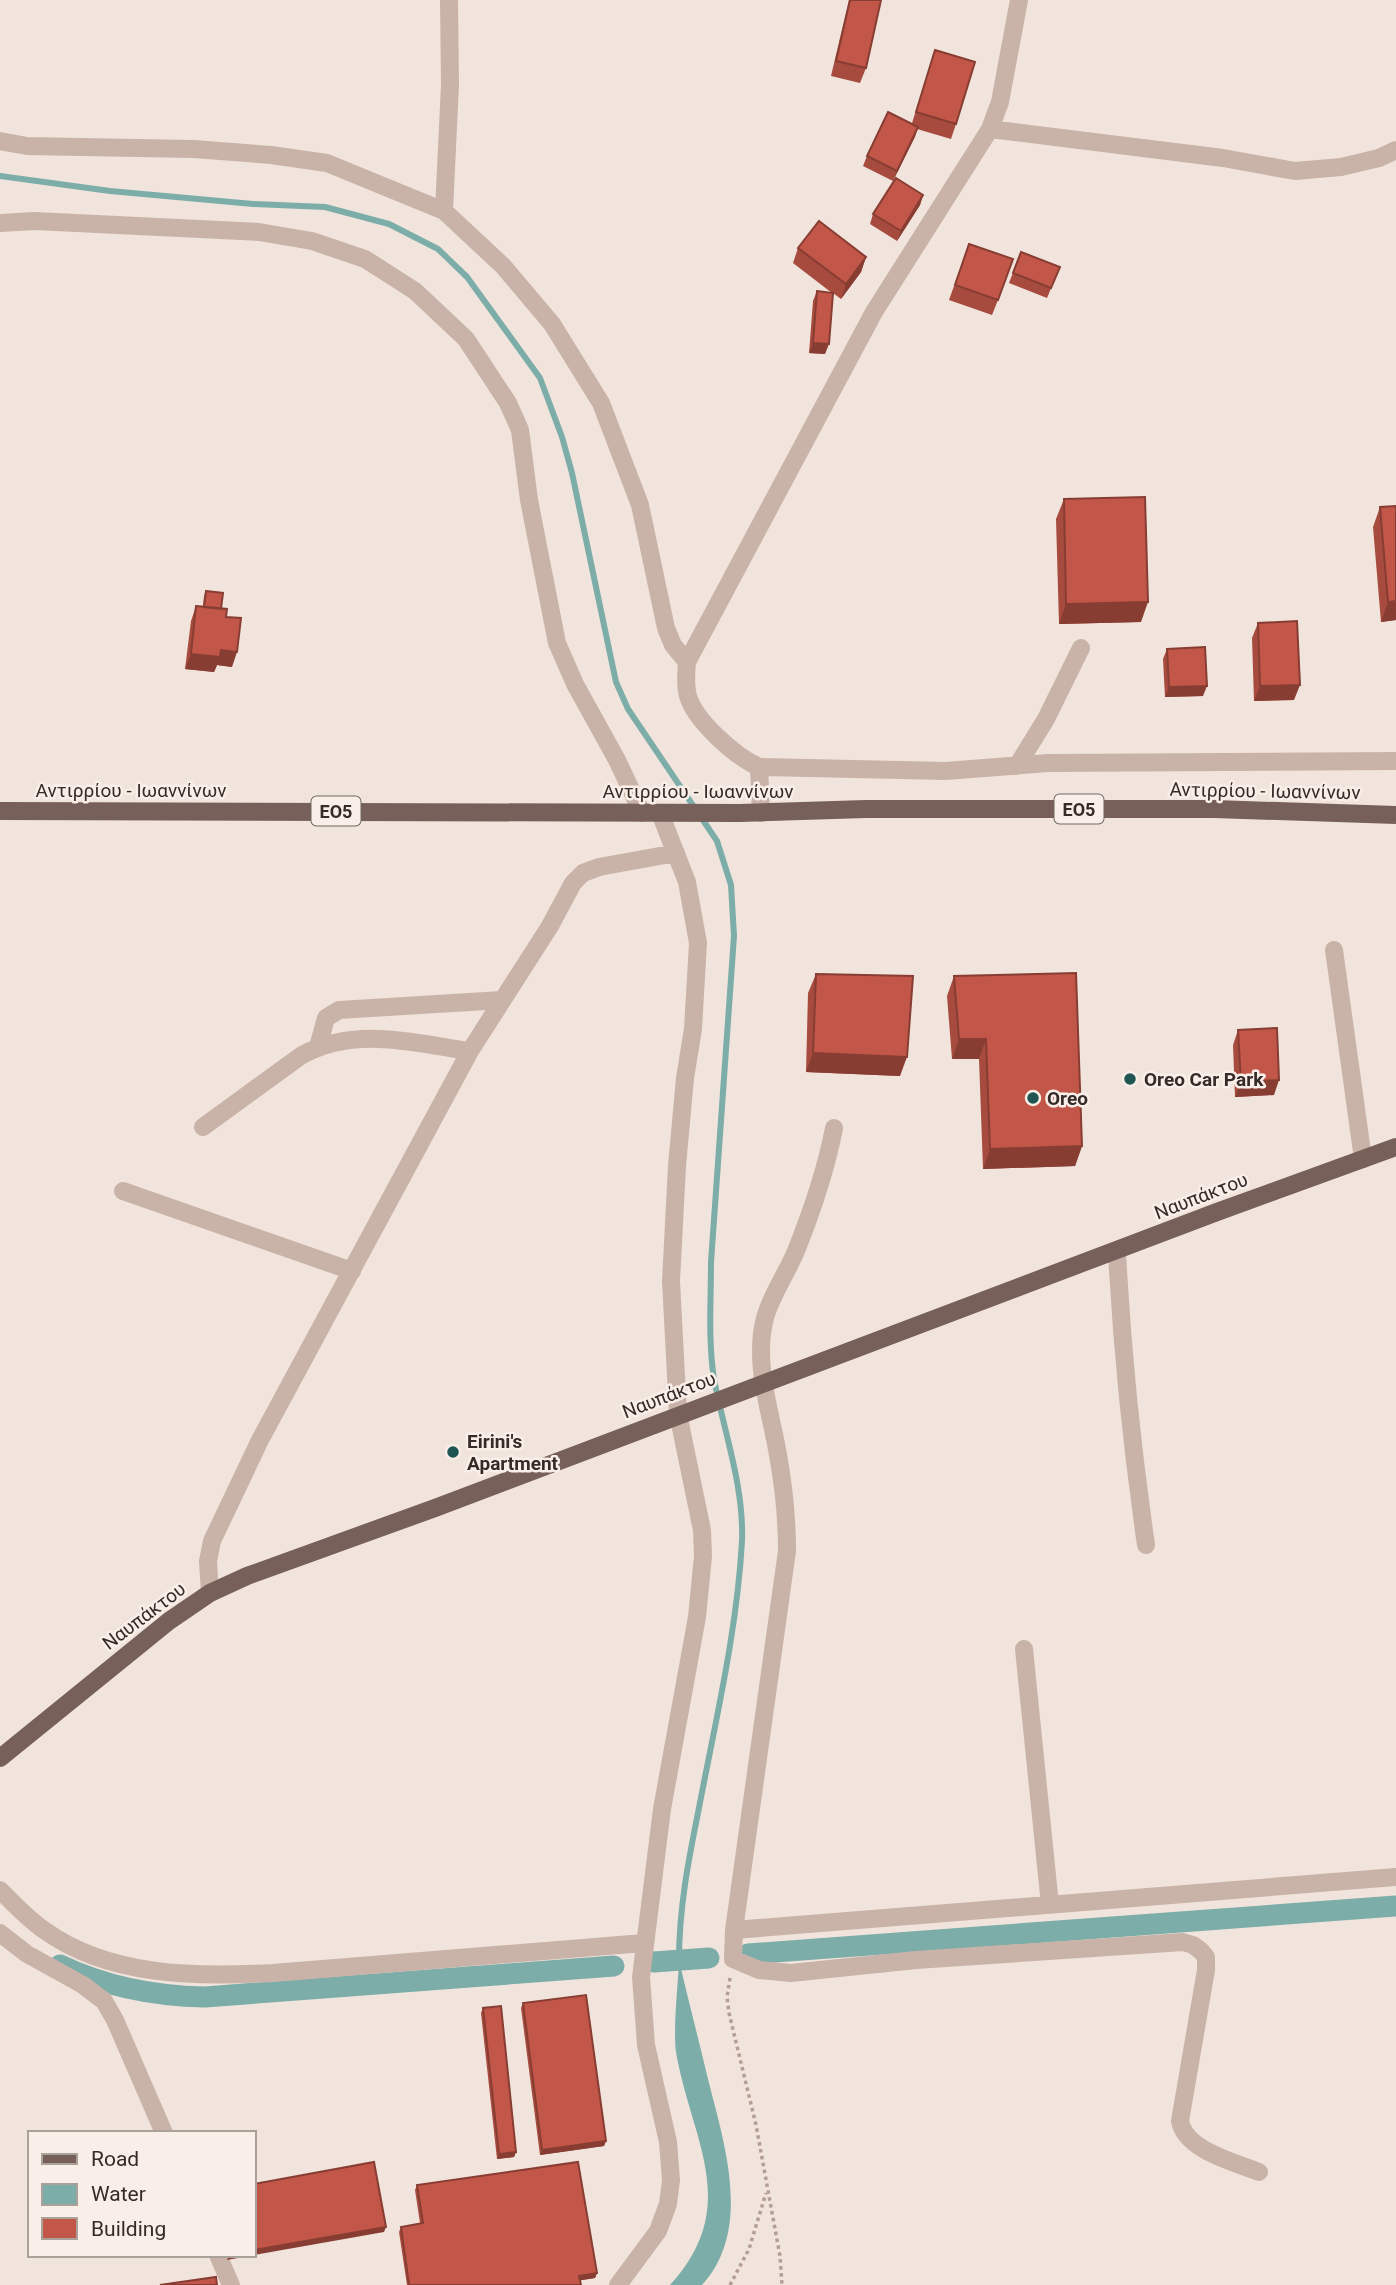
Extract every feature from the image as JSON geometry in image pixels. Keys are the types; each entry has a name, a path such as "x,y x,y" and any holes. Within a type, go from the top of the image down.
{"main road":[{"name":"Αντιρρίου - Ιωαννίνων","path":"0,810 761,813 866,809 1214,809 1396,816"},
{"name":"Ναυπάκτου","path":"0,1758 144,1640 210,1593 247,1576 1396,1147"}],"street":[{"path":"444,211 450,83 449,0"},
{"path":"1018,0 1000,102 990,129 874,312 687,663 687,690 694,709 735,753 759,767 946,771 1048,763 1396,761"},
{"path":"990,129 1223,158 1295,171 1341,167 1379,158 1396,150"},
{"path":"0,141 27,146 206,150 327,163 444,211 503,266 552,324 601,403 640,505 666,628 673,645 687,663"},
{"path":"0,223 35,221 260,232 312,242 365,259 415,291 466,339 508,403 520,430 528,500 557,643 575,684 617,760 658,813 687,882 698,952 693,1029 685,1078 677,1166 671,1268 673,1346 702,1530 702,1584 662,1809 641,1977 643,2023 668,2142 671,2180 668,2204 657,2231 618,2285"},
{"path":"1017,766 1046,719 1081,648"},
{"path":"759,767 761,813"},
{"path":"210,1593 208,1561 212,1541 260,1440 470,1051 550,926 568,890 580,876 599,867 676,853"},
{"path":"1334,950 1363,1159"},
{"path":"318,1047 326,1018 339,1010 502,1000"},
{"path":"204,1127 267,1080 318,1047 343,1040 375,1038 470,1051"},
{"path":"834,1128 828,1157 800,1239 765,1317 762,1338 763,1383 787,1509 787,1551 731,1950 733,1959 759,1970 791,1973 916,1960 1137,1943 1183,1942 1193,1945 1206,1957 1206,1970 1180,2120 1182,2129 1198,2146 1259,2172"},
{"path":"122,1191 352,1271"},
{"path":"1117,1252 1121,1331 1133,1455 1146,1545"},
{"path":"1024,1649 1050,1905"},
{"path":"734,1930 1396,1877"},
{"path":"0,1891 46,1932 73,1946 112,1962 179,1975 272,1973 644,1943"},
{"path":"0,1933 27,1954 83,1985 104,2001 115,2020 163,2131"},
{"path":"219,2257 231,2285"}],"path":[{"path":"733,1959 728,2005 756,2125 780,2256 782,2285"},
{"path":"730,2285 749,2249 766,2191"}],"water":[{"path":"679,1960 720,2127 730,2183 731,2211 727,2237 718,2262 702,2285 670,2285 692,2256 704,2227 708,2199 700,2143 676,2052"}],"building":[{"path":"850,0 881,0 866,68 836,61"},
{"path":"935,50 975,62 956,124 916,112"},
{"path":"888,112 918,127 897,171 867,156"},
{"path":"896,178 923,195 901,231 873,214"},
{"path":"819,221 866,257 846,284 798,248"},
{"path":"969,244 1013,259 998,300 955,285"},
{"path":"1021,252 1060,267 1051,288 1013,273"},
{"path":"817,291 833,293 829,344 813,343"},
{"path":"1145,497 1148,602 1066,604 1064,499"},
{"path":"1396,506 1396,601 1388,602 1380,507"},
{"path":"206,591 223,593 221,609 204,607"},
{"path":"196,606 227,609 226,617 241,618 237,652 221,650 220,657 191,654"},
{"path":"1297,621 1300,685 1260,686 1258,623"},
{"path":"1205,647 1207,686 1169,687 1167,649"},
{"path":"1076,973 1082,1146 990,1149 986,1039 959,1039 954,976"},
{"path":"816,974 913,976 907,1057 813,1053"},
{"path":"1277,1028 1279,1080 1241,1082 1238,1030"},
{"path":"586,1995 606,2141 542,2150 523,2003"},
{"path":"501,2006 516,2152 499,2154 483,2008"},
{"path":"374,2162 386,2227 256,2250 256,2184"},
{"path":"578,2162 597,2273 579,2276 581,2285 409,2285 401,2227 423,2223 417,2185"},
{"path":"216,2277 217,2285 160,2285"}],"waterway":[{"path":"0,176 110,191 253,204 325,207 389,224 438,249 467,277 540,378 572,473 616,682 628,709 717,841 731,885 734,936 711,1262 710,1336 714,1379 740,1500 742,1541 730,1643 685,1886 679,1960"},
{"path":"748,1954 1396,1906"},
{"path":"654,1962 709,1958"},
{"path":"60,1965 130,1989 205,1997 614,1966"}],"place":[{"name":"Oreo Car Park","path":"1130,1079"},
{"name":"Oreo","path":"1033,1098"},
{"name":"Eirini's Apartment","path":"453,1452"}]}
